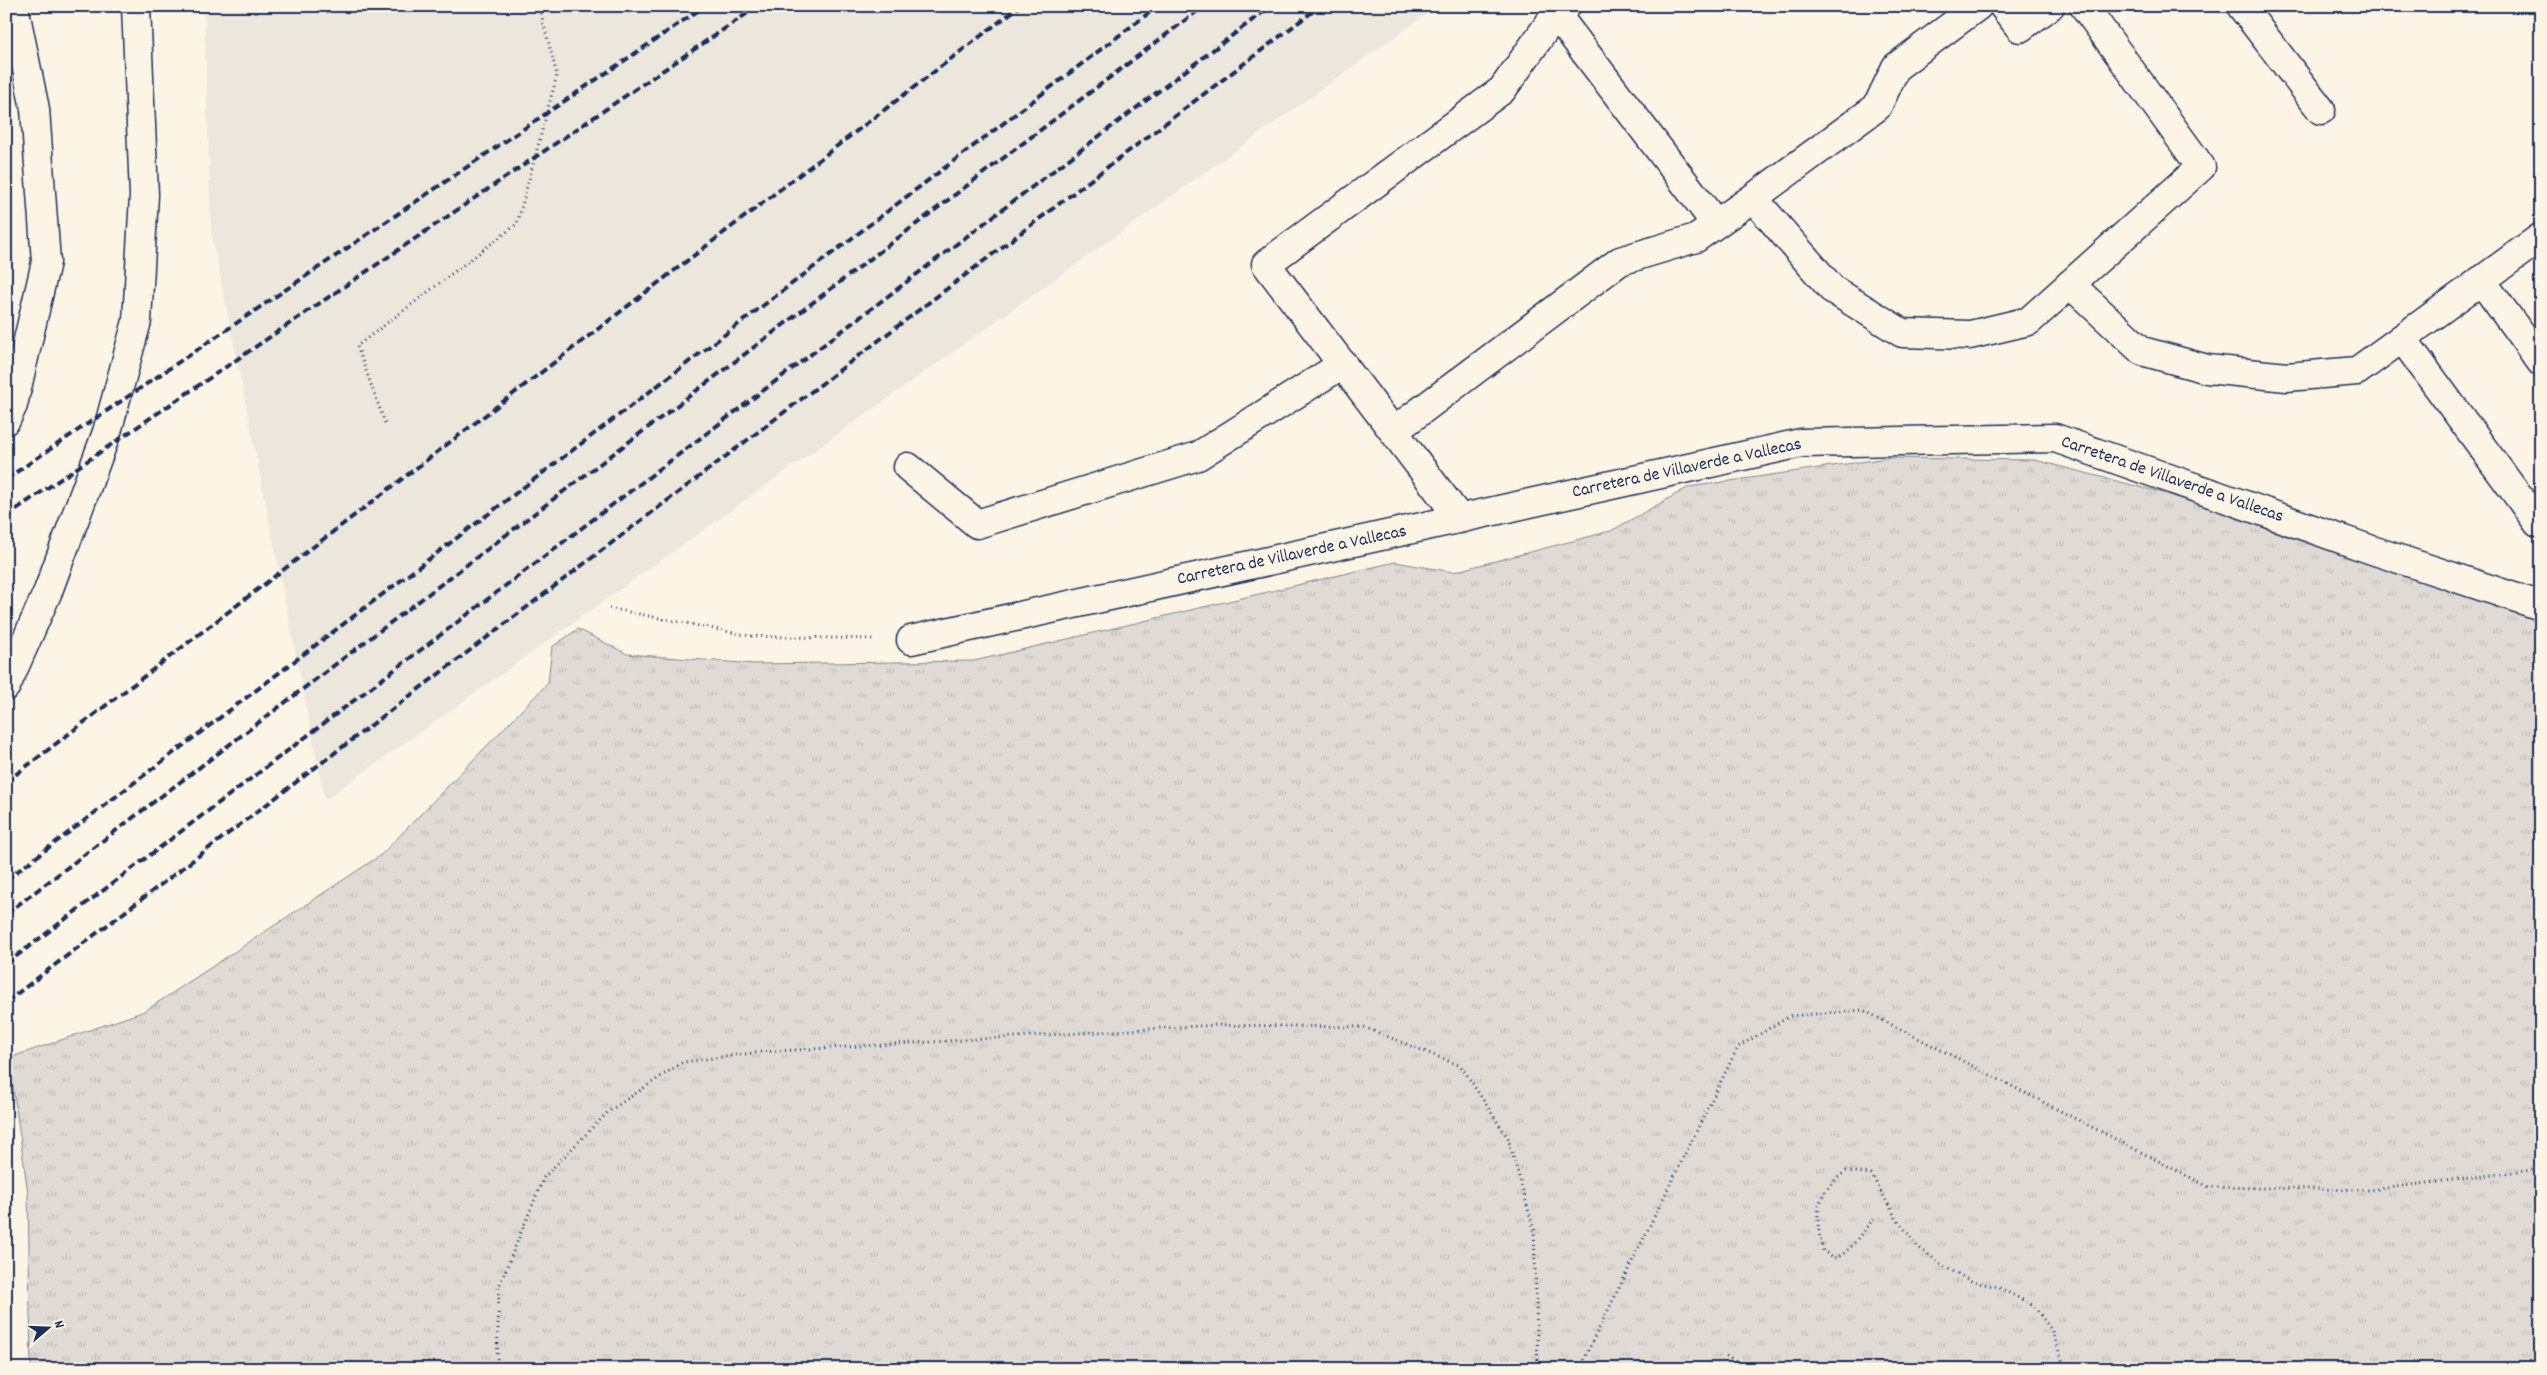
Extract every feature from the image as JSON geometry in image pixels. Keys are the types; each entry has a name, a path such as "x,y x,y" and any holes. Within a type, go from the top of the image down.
{"main road":[{"path":"6,420 13,405 46,262 34,109 14,6"},
{"path":"6,686 48,591 107,432 137,321 144,195 136,6"},
{"path":"1394,431 1620,261 1696,238 1753,198 1877,106 1896,67 1978,6"},
{"path":"2003,6 2020,28 2050,6"},
{"path":"1753,198 1832,289 1902,333 1970,336 2029,321 2201,166 2084,6"},
{"path":"2241,6 2321,110"},
{"path":"1460,519 1266,264 1502,90 1561,10 1716,224"},
{"path":"2070,284 2142,351 2207,369 2288,377 2357,371 2541,237"},
{"path":"2481,280 2541,362"},
{"path":"2402,338 2538,523"},
{"path":"908,467 977,524 1198,456 1343,364"},
{"name":"Carretera de Villaverde a Vallecas","path":"911,640 1802,443 2055,438 2372,550 2541,606"}],"path":[{"path":"385,423 358,346 517,224 557,75 539,6"},
{"path":"608,608 750,636 911,640"},
{"path":"1579,1369 1738,1047 1790,1016 1864,1010 2209,1187 2371,1190 2541,1168"},
{"path":"497,1369 499,1286 544,1177 609,1111 683,1062 762,1052 1216,1025 1364,1027 1461,1066 1508,1138 1534,1230 1538,1369"},
{"path":"1874,1219 1861,1231 1844,1255 1835,1258 1824,1251 1817,1219 1821,1197 1832,1182 1846,1171 1871,1174 1896,1218 1918,1247 1945,1267 1973,1282 1998,1287 2034,1306 2052,1331 2066,1369"},
{"path":"1726,1356 1747,1369"}],"shaded area":[{"path":"204,6 1438,6 325,800 211,231"}],"green space":[{"path":"1887,458 2035,460 2167,494 2541,617 2541,1369 31,1369 28,1193 9,1058 145,1011 381,855 548,683 552,647 578,629 627,654 754,664 974,661 1395,562 1453,572 1611,531 1689,487"}],"railway":[{"path":"6,479 705,6"},
{"path":"6,516 758,6"},
{"path":"6,782 1020,6"},
{"path":"6,880 1158,6"},
{"path":"6,914 1204,6"},
{"path":"6,964 1271,6"},
{"path":"6,1002 1320,6"}]}
